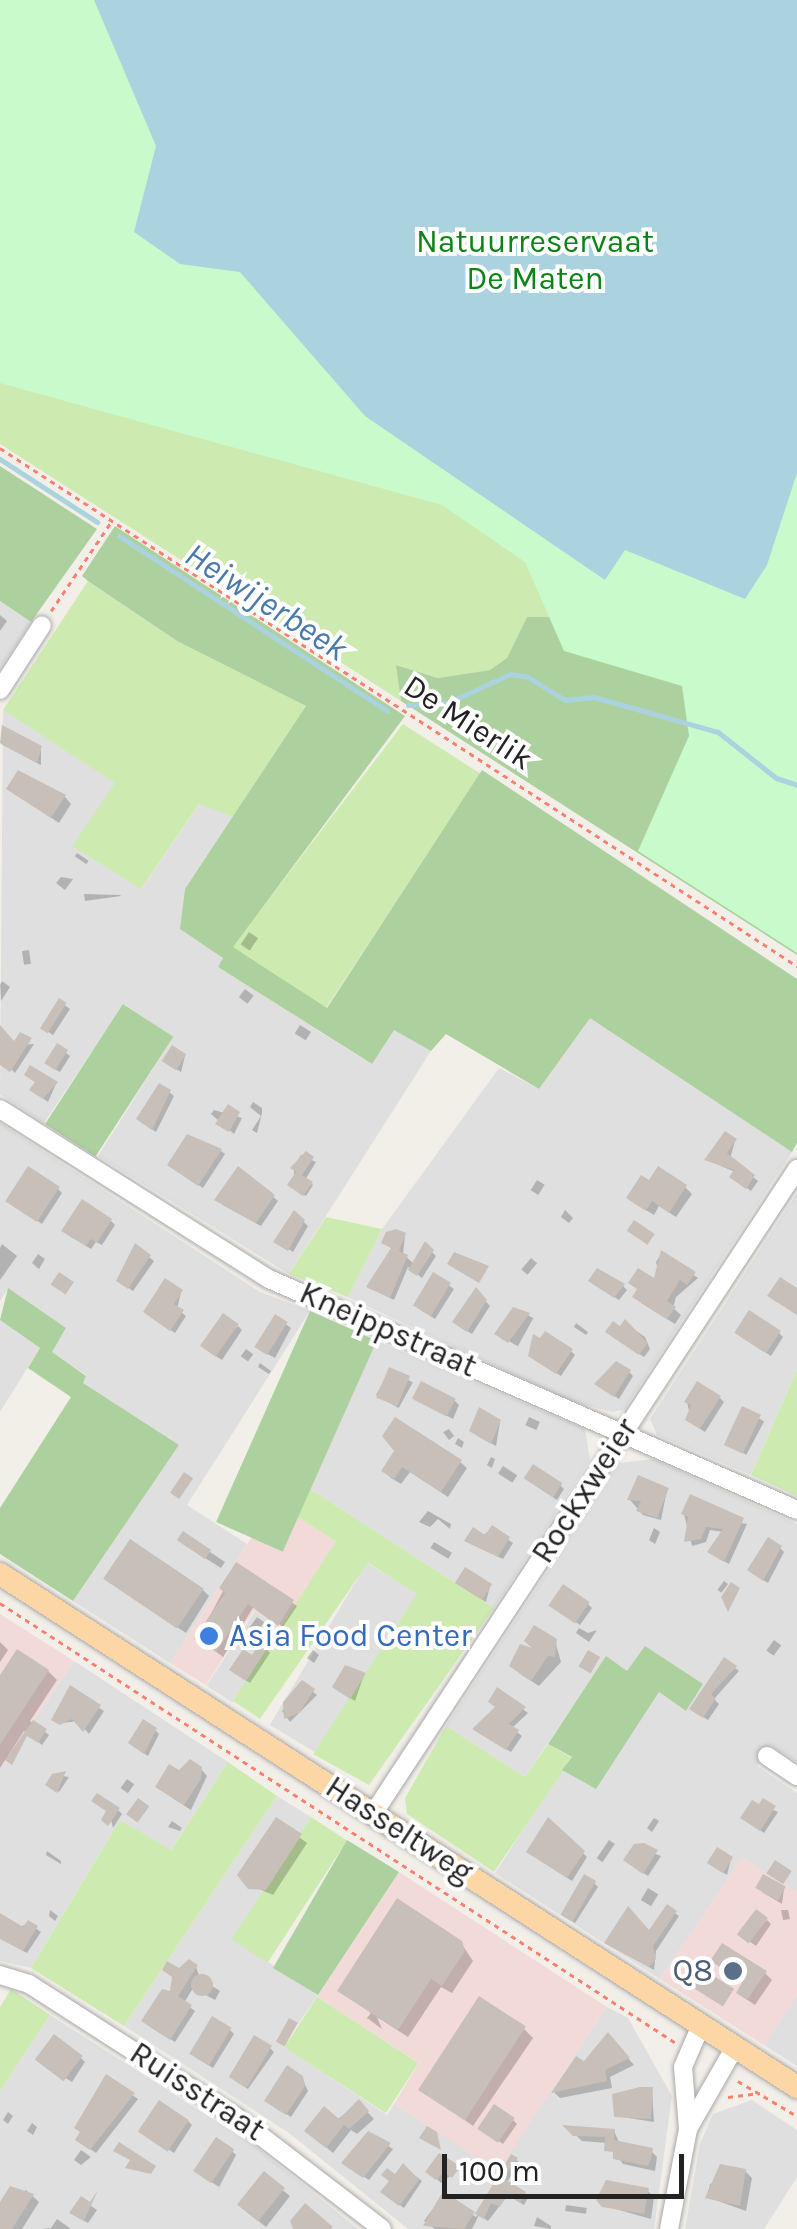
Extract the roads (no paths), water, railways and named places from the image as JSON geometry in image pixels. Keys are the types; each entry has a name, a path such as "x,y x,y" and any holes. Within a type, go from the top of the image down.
{"main road":[{"name":"Hasseltweg","path":"0,1574 797,2087"}],"street":[{"path":"0,690 42,625"},
{"name":"Kneippstraat","path":"0,1110 269,1279 797,1510"},
{"name":"Rockxweier","path":"373,1814 797,1169"},
{"path":"767,1756 797,1776"},
{"name":"Ruisstraat","path":"0,1976 29,1984 235,2116 382,2229"},
{"path":"668,2229 688,2129 683,2067 701,2025"},
{"path":"688,2129 734,2047"}],"water":[{"name":"Natuurreservaat De Maten","path":"94,0 797,0 797,473 767,565 745,599 625,550 605,580 365,416 240,272 180,264 134,232 156,146"}],"waterway":[{"name":"Heiwijerbeek","path":"0,459 97,522"},
{"name":"Heiwijerbeek","path":"119,536 387,711"},
{"name":"Heiwijerbeek","path":"408,705 447,703 510,674 528,677 565,700 594,697 718,732 776,778 797,785"}],"place":[{"name":"Asia Food Center","path":"209,1636"},
{"name":"Q8","path":"733,1971"}]}
